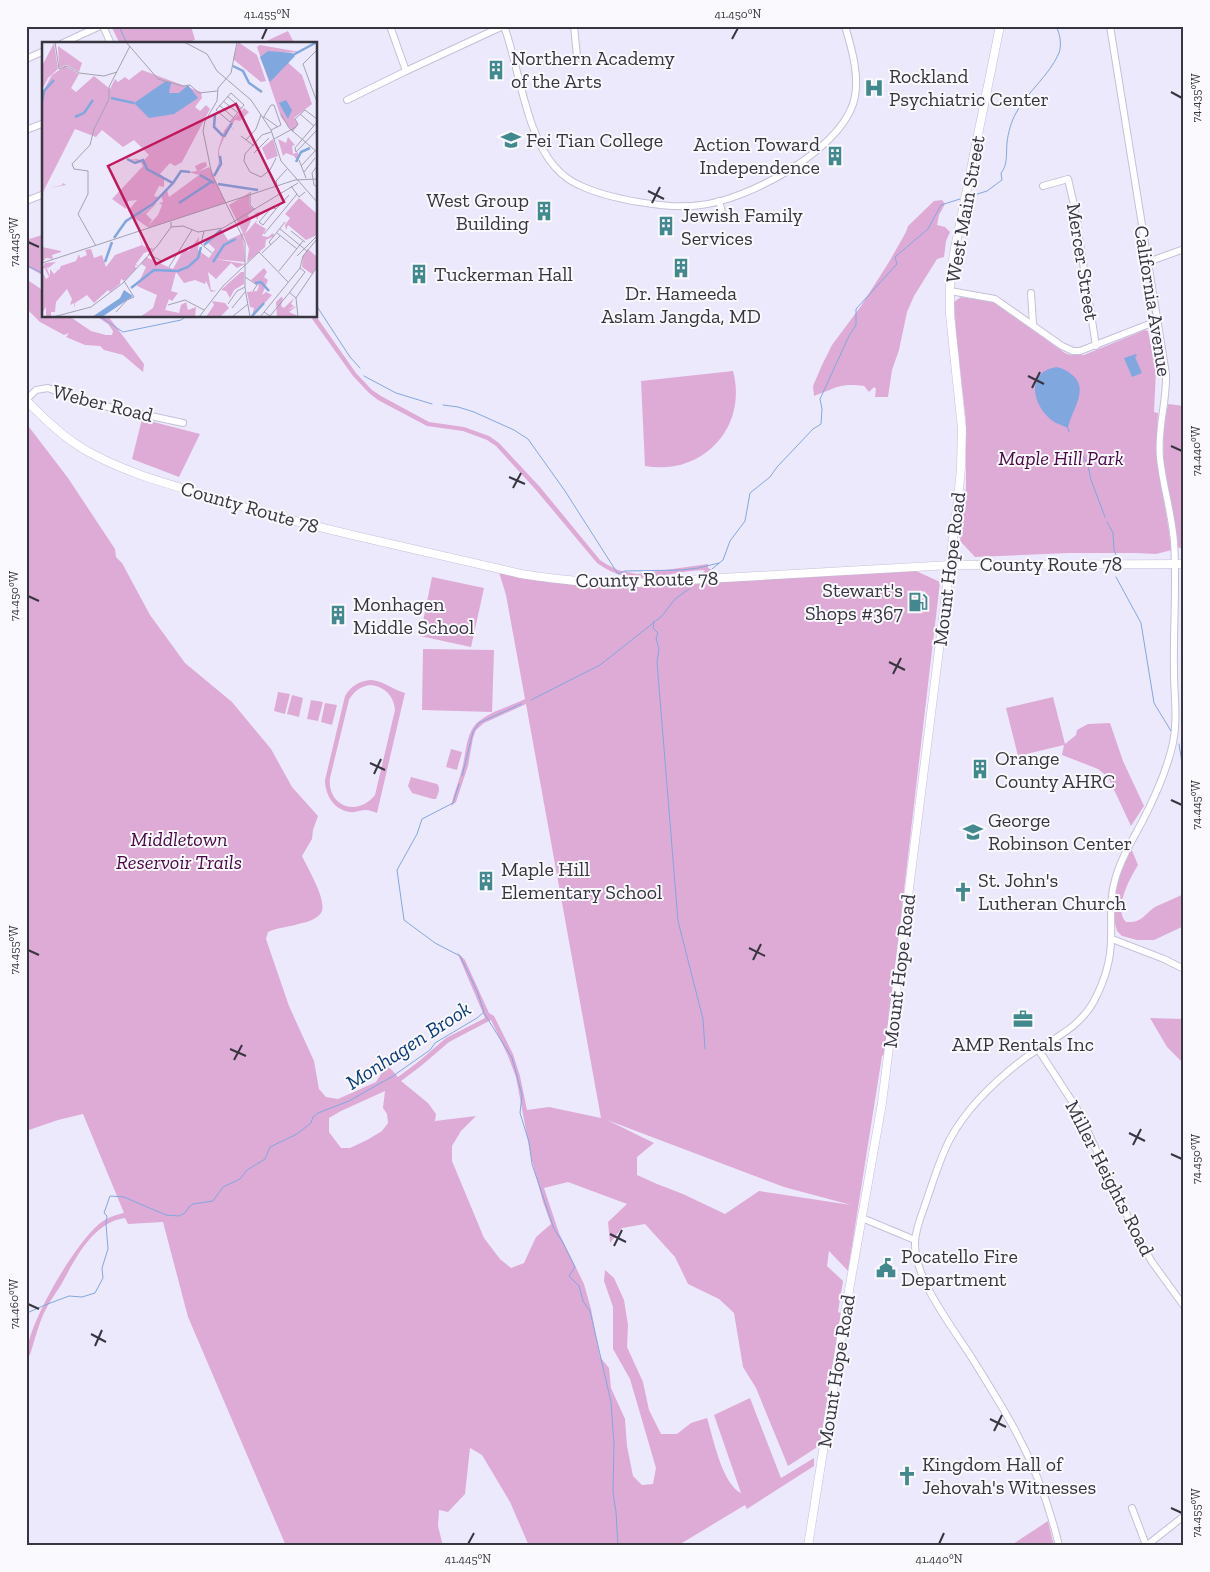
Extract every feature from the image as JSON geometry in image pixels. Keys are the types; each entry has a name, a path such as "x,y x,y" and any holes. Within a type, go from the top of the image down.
{"street":[{"path":"66,42 102,26 110,42"},
{"path":"390,26 406,70"},
{"path":"347,100 406,70 503,26 513,53 533,126 547,156 562,174 575,183 605,194 635,200 688,206 702,205 747,192 772,180 825,144 846,119 854,103 856,89 855,68 845,26"},
{"path":"574,26 577,56"},
{"name":"West Main Street","path":"958,393 951,334 950,291 954,252 1000,26"},
{"name":"California Avenue","path":"915,1240 943,1154 951,1137 962,1121 981,1097 1022,1061 1080,1021 1100,990 1111,951 1110,907 1114,880 1124,855 1157,788 1170,754 1174,735 1176,716 1174,564 1172,527 1160,455 1160,424 1166,381 1165,364 1110,26"},
{"path":"26,59 42,52"},
{"path":"26,130 42,123"},
{"name":"Mercer Street","path":"1043,186 1068,180 1074,206 1096,346"},
{"path":"26,201 42,195"},
{"path":"719,201 724,219"},
{"path":"1148,262 1184,249"},
{"path":"950,291 995,299 1062,346 1073,351 1096,346 1157,321"},
{"path":"1031,293 1033,324"},
{"name":"Weber Road","path":"26,400 36,390 48,388 86,402 183,424"},
{"name":"Mount Hope Road","path":"808,1546 882,1103 961,468 962,429 958,393"},
{"name":"County Route 78","path":"26,400 61,433 85,450 114,465 144,476 258,512 304,524 554,580 589,583 634,583 950,565 1184,564"},
{"path":"1112,939 1164,959 1184,969"},
{"name":"Miller Heights Road","path":"1038,1049 1077,1110 1145,1249 1156,1268 1184,1306"},
{"path":"862,1218 915,1240 918,1264 932,1294 1006,1414 1030,1461 1046,1500 1059,1546"},
{"path":"1132,1508 1146,1545 1184,1516"}],"green space":[{"path":"111,26 191,26 195,40 188,42 119,42"},
{"path":"288,31 293,41 291,42 264,42"},
{"path":"942,200 945,204 939,215 937,225 945,227 950,232 946,241 944,257 937,259 914,296 907,312 899,350 892,370 888,397 875,397 876,389 874,387 869,392 864,386 856,385 838,387 814,396 813,386 832,345 861,306 889,262 908,226 934,201"},
{"path":"42,235 42,275 26,266 26,240"},
{"path":"26,279 42,290 42,318 72,318 91,331 112,335 113,331 108,324 99,318 110,318 144,364 143,372 123,355 104,350 100,346 85,345 66,337 69,333 64,335 40,322 26,308"},
{"name":"Maple Hill Park","path":"961,297 993,302 1065,353 1071,355 1084,355 1145,330 1148,331 1156,370 1154,412 1158,413 1156,453 1172,550 1156,554 1069,553 975,557 960,541 966,487 966,422 954,302"},
{"name":"Middletown Reservoir Trails","path":"311,318 317,318 356,373 372,390 381,396 429,422 464,427 489,436 499,443 540,487 600,560 618,570 637,574 708,564 708,568 711,569 704,578 914,570 940,582 885,1053 882,1056 848,1271 829,1251 827,1266 843,1281 838,1312 841,1313 822,1444 788,1466 756,1388 743,1367 734,1313 719,1299 688,1284 675,1257 645,1224 622,1228 610,1243 608,1222 627,1204 568,1182 544,1188 559,1233 584,1284 600,1357 609,1368 611,1388 625,1419 627,1446 633,1476 642,1485 653,1484 656,1468 630,1379 613,1349 613,1307 604,1281 605,1270 614,1278 624,1300 628,1325 627,1347 643,1382 649,1410 661,1434 677,1434 691,1423 707,1418 723,1470 734,1488 741,1493 714,1415 750,1398 781,1478 814,1458 814,1466 747,1509 745,1505 677,1546 529,1546 510,1502 482,1455 470,1448 465,1494 448,1512 439,1510 438,1526 443,1546 286,1546 188,1317 163,1222 128,1224 125,1218 103,1226 94,1234 79,1253 47,1307 39,1324 30,1355 26,1356 35,1324 43,1305 65,1266 89,1234 102,1222 124,1213 83,1114 26,1131 26,423 68,478 115,549 116,557 122,563 150,615 185,663 232,702 271,749 292,787 318,816 312,839 302,856 319,891 323,905 322,911 319,916 311,921 268,932 266,939 289,1006 314,1061 319,1089 326,1097 338,1099 376,1082 381,1074 381,1065 385,1064 398,1077 446,1038 485,1018 457,952 465,960 489,1013 494,1016 513,1054 527,1110 549,1107 601,1118 526,704 484,723 476,730 468,766 456,802 451,806 462,770 468,739 473,728 487,716 525,699 506,595 498,569 544,579 697,579 705,570 637,578 611,571 597,563 536,490 496,446 487,440 463,431 427,426 378,400 353,376","holes":["491,1020 516,1077 531,1157 551,1224 536,1237 524,1263 511,1268 500,1259 484,1238 452,1161 452,1146 461,1131 476,1116 435,1121 436,1114 428,1103 401,1081 449,1042","385,1091 383,1108 387,1114 388,1123 382,1131 350,1148 341,1148 329,1132 329,1118","607,1120 784,1187 851,1205 759,1191 725,1214 637,1175 637,1157 654,1143"]},
{"path":"733,371 736,392 734,411 727,428 716,443 702,455 685,463 666,467 645,466 641,381"},
{"name":"Maple Hill Park","path":"1168,404 1184,406 1184,550 1178,547 1164,465 1163,431"},
{"path":"142,419 200,434 179,477 132,459"},
{"path":"432,577 484,588 471,647 420,636"},
{"path":"423,649 494,650 492,712 422,710"},
{"path":"367,681 380,682 405,693 377,813 366,810 344,811 335,805 325,786 345,696 350,689 359,683","holes":["371,685 381,688 391,696 395,710 375,795 368,802 360,806 345,806 333,796 330,788 330,778 349,700 361,688"]},
{"path":"278,692 290,694 285,714 274,711"},
{"path":"292,695 303,698 299,717 287,714"},
{"path":"1053,697 1065,744 1076,735 1077,730 1088,724 1110,723 1123,761 1144,806 1131,826 1108,777 1098,769 1062,755 1064,745 1018,756 1006,708"},
{"path":"311,700 323,702 318,721 307,719"},
{"path":"325,703 337,705 332,725 321,722"},
{"path":"451,749 462,752 457,770 446,767"},
{"path":"411,777 437,784 439,789 436,799 412,793 408,786"},
{"path":"1131,848 1138,865 1127,885 1122,902 1122,916 1126,922 1137,921 1157,906 1184,894 1184,926 1154,940 1137,940 1122,936 1117,931 1113,917 1115,891"},
{"path":"1150,1018 1184,1019 1184,1064 1167,1047"},
{"path":"1048,1521 1054,1546 1010,1546"}],"water":[{"path":"1136,354 1137,356 1135,357 1142,373 1132,377 1124,358"},
{"path":"1057,367 1071,374 1077,380 1079,386 1080,393 1068,428 1054,422 1047,416 1035,394 1037,380 1041,374"}],"waterway":[{"path":"119,26 126,42"},
{"name":"Monhagen Brook","path":"971,196 987,191 1002,180 1001,173 1006,163 1008,135 1014,116 1050,69 1059,53 1060,39 1056,26"},
{"name":"Monhagen Brook","path":"712,569 723,560 730,541 745,521 750,493 770,477 813,429 821,424 822,409 820,399 856,325 856,309 897,264 895,257 928,229 941,205 960,199"},
{"path":"26,265 42,273"},
{"path":"318,308 350,357 360,368"},
{"path":"102,318 123,332 184,318"},
{"path":"364,376 396,393 432,404"},
{"path":"443,405 474,412 514,430 528,439 565,491 618,574 625,571 682,570 719,563"},
{"path":"1068,428 1069,432"},
{"path":"1080,450 1088,466 1091,480 1105,517"},
{"path":"1107,522 1113,533 1116,555"},
{"path":"1116,577 1141,623 1154,703 1171,731"},
{"name":"Monhagen Brook","path":"531,700 600,665 662,616 675,599 689,589"},
{"path":"654,621 653,628 658,633 656,638 659,649 657,662 678,921 703,1019 705,1049"},
{"name":"Monhagen Brook","path":"462,776 473,732 479,723 521,704"},
{"path":"1179,744 1184,776"},
{"name":"Monhagen Brook","path":"26,1326 27,1313 69,1296 82,1297 95,1293 103,1278 102,1268 108,1249 107,1216 104,1213 110,1196 124,1197 166,1215 179,1216 185,1213 193,1204 213,1201 223,1187 240,1179 247,1170 265,1159 270,1147 297,1134 311,1123 313,1117 318,1113 349,1101 393,1076 430,1050 435,1043 484,1012 477,991 460,956 435,943 404,920 397,870 417,834 422,819 453,803 459,784"},
{"path":"484,1013 512,1058 522,1095 520,1113 529,1142 532,1164 554,1229 575,1267 569,1276 579,1286 583,1301 590,1311 611,1402 614,1444 613,1492 618,1546"}],"place":[{"name":"Northern Academy of the Arts","path":"496,70"},
{"name":"Rockland Psychiatric Center","path":"874,88"},
{"name":"Fei Tian College","path":"511,140"},
{"name":"Action Toward Independence","path":"835,156"},
{"name":"West Group Building","path":"544,211"},
{"name":"Jewish Family Services","path":"666,226"},
{"name":"Dr. Hameeda Aslam Jangda, MD","path":"681,268"},
{"name":"Tuckerman Hall","path":"419,274"},
{"name":"Stewart's Shops #367","path":"918,602"},
{"name":"Monhagen Middle School","path":"338,615"},
{"name":"Orange County AHRC","path":"980,769"},
{"name":"George Robinson Center","path":"973,832"},
{"name":"Maple Hill Elementary School","path":"486,881"},
{"name":"St. John's Lutheran Church","path":"963,892"},
{"name":"AMP Rentals Inc","path":"1023,1019"},
{"name":"Pocatello Fire Department","path":"886,1268"},
{"name":"Kingdom Hall of Jehovah's Witnesses","path":"907,1476"}]}
